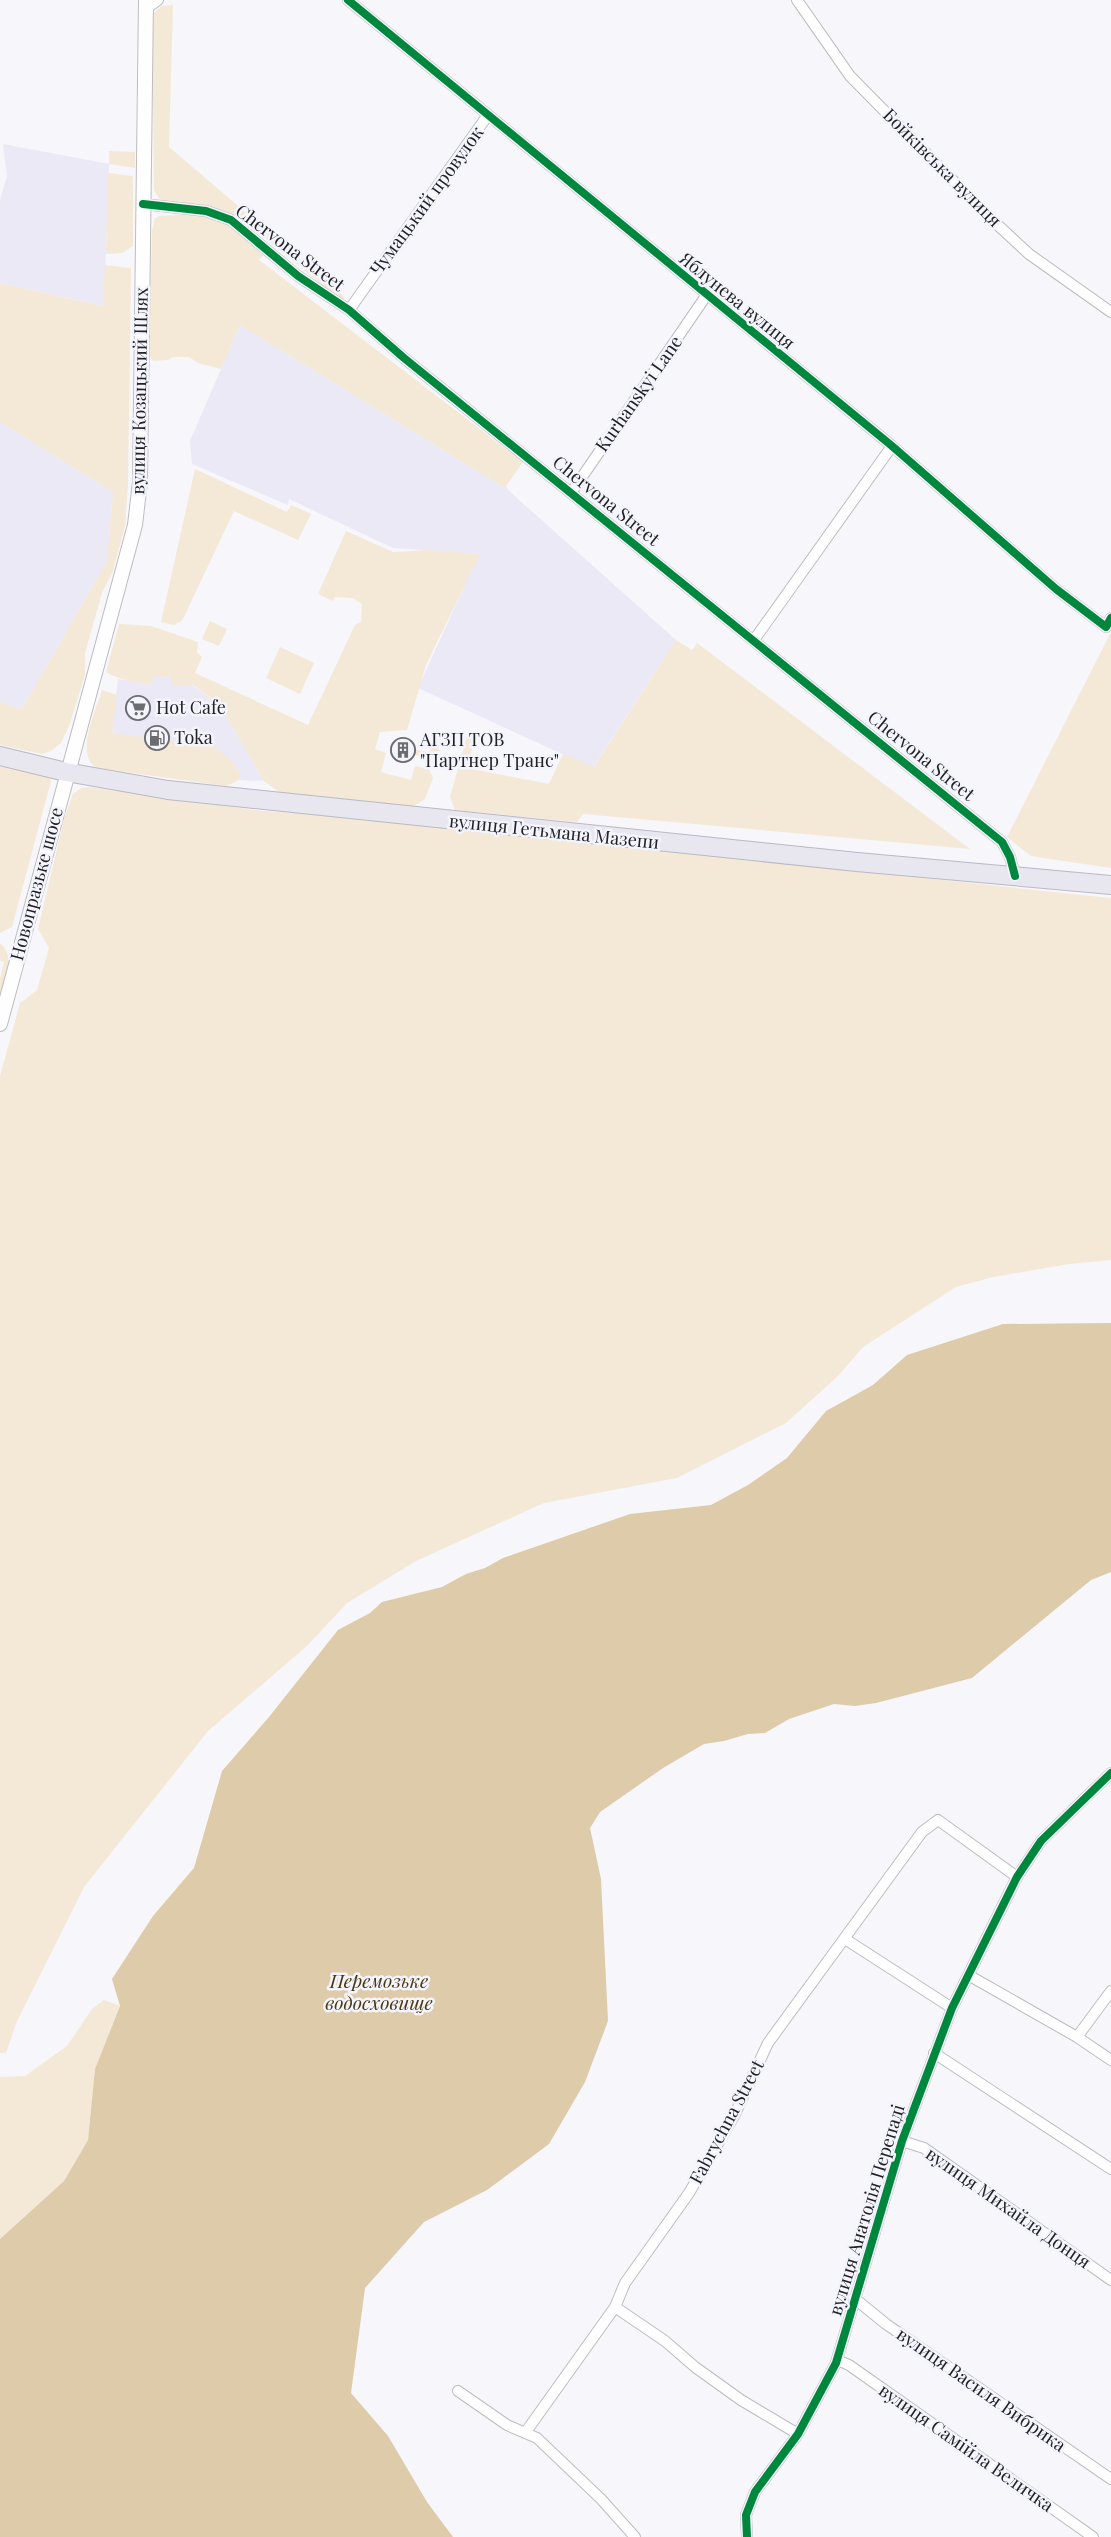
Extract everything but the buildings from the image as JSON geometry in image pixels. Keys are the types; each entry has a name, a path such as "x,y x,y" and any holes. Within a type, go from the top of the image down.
{"highway":[{"name":"вулиця Гетьмана Мазепи","path":"0,756 66,772 168,790 334,809 1111,885"}],"main road":[{"name":"вулиця Козацький Шлях","path":"66,772 113,612 134,525 140,482 146,4"},
{"name":"Новопразьке шосе","path":"0,1024 66,772"}],"street":[{"path":"146,4 158,0"},
{"name":"Яблунева вулиця","path":"348,0 706,296 892,446 1056,589 1109,622"},
{"name":"Бойківська вулиця","path":"797,0 850,76 988,216 1029,254 1111,312"},
{"name":"Чумацький провулок","path":"349,310 488,115"},
{"name":"Chervona Street","path":"143,204 206,211 231,220 298,276 349,310 571,493 1002,842 1010,857 1015,876"},
{"name":"Kurhanskyi Lane","path":"571,493 706,296"},
{"path":"754,640 892,446"},
{"name":"вулиця Анатолія Перепаді","path":"746,2537 746,2515 755,2492 798,2434 837,2360 902,2141 952,2008 970,1976 1017,1877 1041,1841 1111,1773"},
{"name":"Fabrychna Street","path":"526,2432 615,2306 625,2283 689,2194 734,2116 768,2043 922,1832 938,1820 1017,1877"},
{"path":"845,1939 952,2008"},
{"path":"970,1976 1077,2036 1111,2060"},
{"path":"1077,2036 1111,1991"},
{"path":"934,2053 1111,2169"},
{"name":"вулиця Михайла Донця","path":"902,2141 924,2148 1111,2280"},
{"name":"вулиця Василя Вибрика","path":"854,2298 886,2324 1111,2479"},
{"path":"615,2306 665,2341 695,2367 741,2400 798,2434"},
{"name":"вулиця Самійла Величка","path":"837,2360 849,2366 1093,2537"},
{"path":"458,2391 507,2425 537,2438 573,2472 635,2537"}],"shaded area":[{"path":"173,5 169,147 345,297 340,300 239,217 208,206 160,200 154,190 152,14 162,6"},
{"path":"3,144 109,164 104,306 0,283 0,200 7,176"},
{"path":"109,151 135,152 135,168 109,164"},
{"path":"108,173 133,176 133,246 122,253 106,254"},
{"path":"197,214 222,220 265,253 259,260 523,462 506,486 508,490 240,325 221,369 198,363 189,357 173,357 168,360 153,361 149,355 152,231 155,218 159,216"},
{"path":"105,265 131,268 128,484 125,526 113,571 102,593 85,653 85,675 69,726 61,743 51,751 42,754 0,745 0,702 22,709 107,561 113,492 0,422 0,283 103,306"},
{"path":"240,325 508,490 676,640 593,768 418,688 479,554 393,548 289,499 288,505 192,464 190,441"},
{"path":"0,422 113,492 107,561 22,709 0,702"},
{"path":"195,469 287,512 291,505 311,514 298,540 234,511 182,621 174,625 161,622"},
{"path":"346,531 393,552 430,550 480,554 426,665 407,730 380,732 375,749 386,753 381,772 411,780 415,766 429,769 433,778 425,799 414,806 383,806 279,792 264,781 219,704 193,685 172,685 172,677 154,676 152,684 134,682 106,672 119,624 151,626 198,642 197,652 202,657 195,673 308,725 355,625 361,622 362,604 352,598 335,597 333,601 318,594"},
{"path":"210,621 227,629 219,646 202,639"},
{"path":"1111,632 1111,868 1031,856 1007,837"},
{"path":"676,640 692,650 697,643 970,849 583,814 577,822 455,810 450,797 467,736 475,738 467,768 549,784 563,754 594,767"},
{"path":"280,647 314,663 300,694 266,678"},
{"path":"154,676 172,677 172,685 192,685 219,704 264,781 239,780 241,774 228,757 112,733 118,679 152,684"},
{"path":"102,690 117,695 112,733 213,746 228,757 241,774 239,780 226,786 97,768 90,762 87,753 87,743"},
{"path":"432,747 438,748 441,753 439,759 411,754 412,749 429,752"},
{"path":"0,762 48,776 51,781 12,927 0,933"},
{"path":"89,787 262,811 322,814 1111,898 1111,1260 1069,1264 993,1277 956,1287 863,1347 838,1376 786,1423 677,1478 544,1503 418,1560 347,1603 307,1646 208,1731 84,1887 17,2021 6,2053 0,2053 0,1076 20,1003 37,990 49,948 38,929 64,819 73,794 81,788"},
{"path":"0,943 8,955 9,962 7,977 0,998 0,979 4,962 0,961"},
{"path":"104,2000 120,2006 95,2069 88,2140 64,2181 0,2239 0,2077 25,2076 67,2046 92,2009"}],"water":[{"name":"Перемозьке водосховище","path":"1111,1323 1111,1572 1091,1580 972,1678 876,1703 855,1706 834,1704 789,1719 765,1733 748,1734 724,1741 704,1744 663,1768 600,1812 590,1828 601,1879 608,2021 585,2082 549,2144 487,2190 424,2222 365,2288 351,2393 388,2436 427,2502 453,2537 0,2537 0,2239 64,2181 88,2140 95,2069 120,2006 112,1979 153,1916 194,1868 222,1771 269,1717 338,1630 370,1613 382,1602 442,1587 503,1558 630,1514 711,1505 748,1485 787,1458 826,1411 873,1385 907,1355 1003,1324"}],"cycle path":[{"path":"348,0 892,446 1056,589 1106,627 1111,618"},
{"path":"143,204 206,211 231,220 298,276 349,310 404,358 1002,842 1010,857 1015,876"},
{"path":"747,2537 746,2515 755,2492 798,2434 836,2363 902,2141 952,2008 1017,1877 1041,1841 1111,1773"}],"place":[{"name":"Hot Cafe","path":"138,708"},
{"name":"Toka","path":"157,738"},
{"name":"АГЗП ТОВ \"Партнер Транс\"","path":"403,750"}]}
